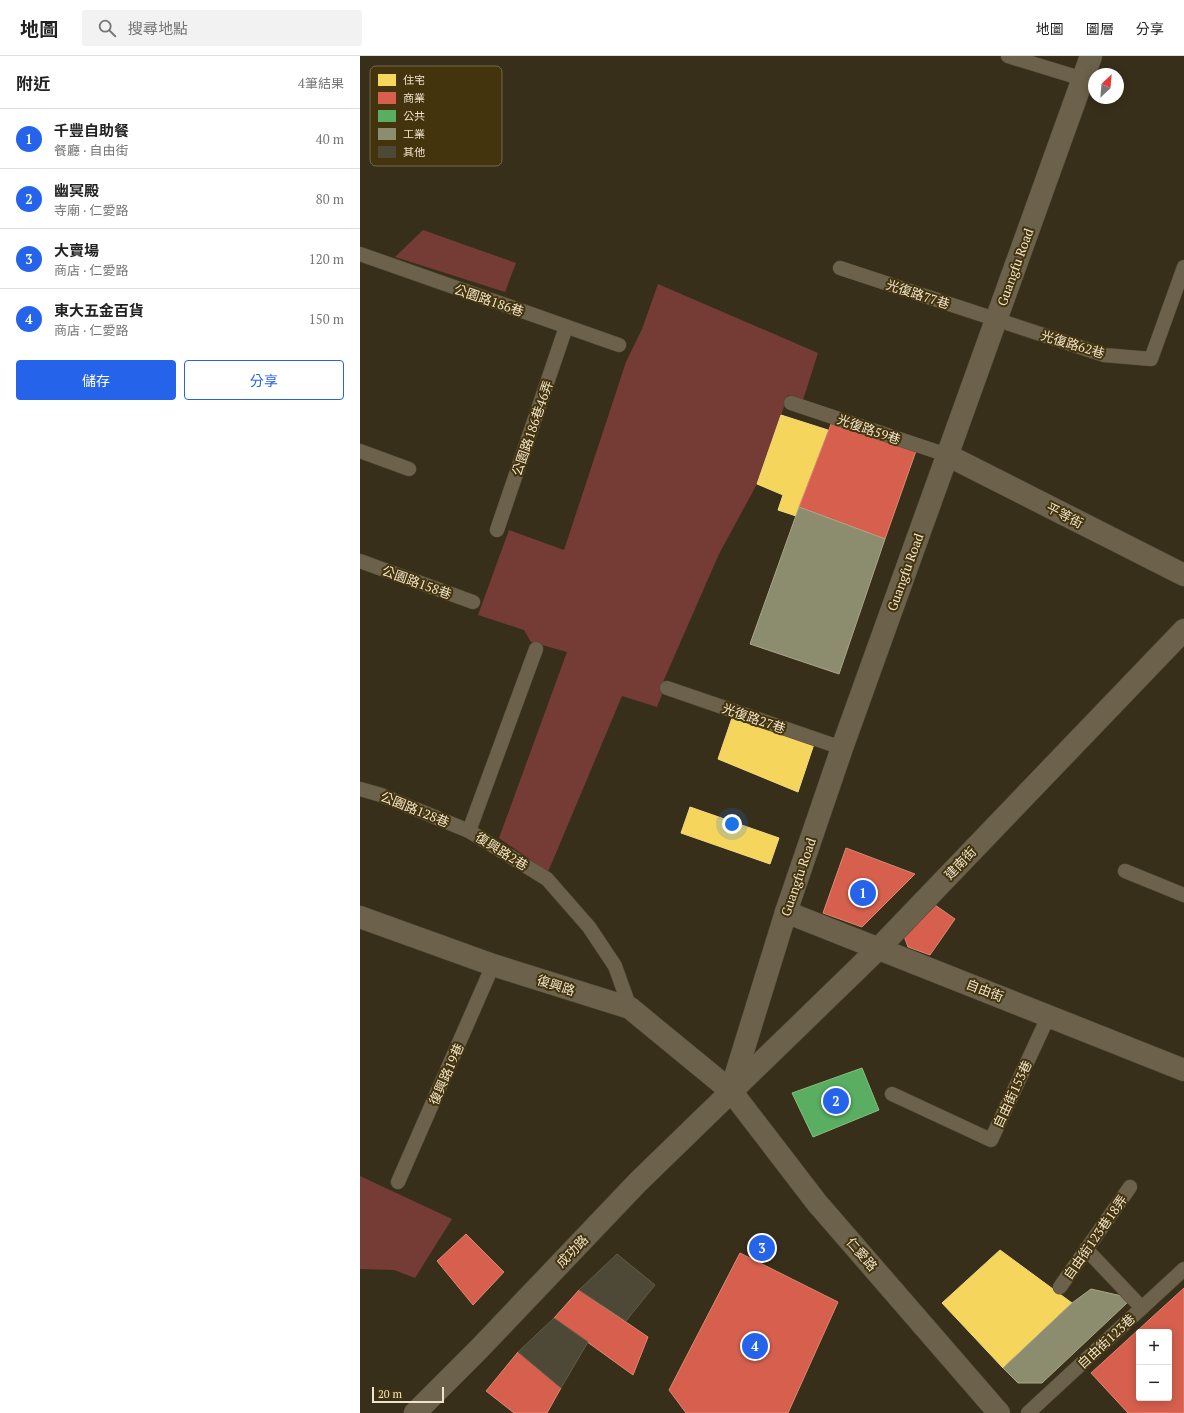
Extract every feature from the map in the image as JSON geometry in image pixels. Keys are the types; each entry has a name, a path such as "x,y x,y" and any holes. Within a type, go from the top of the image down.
{"street":[{"name":"Guangfu Road","path":"731,1091 786,912 842,748 946,455 1091,56"},
{"name":"平等街","path":"946,455 1184,575"},
{"name":"建南街","path":"731,1091 878,949 1184,630"},
{"name":"自由街","path":"786,912 1183,1068"},
{"name":"復興路","path":"360,917 494,965 630,1008 731,1091"},
{"name":"成功路","path":"415,1413 479,1349 638,1182 731,1091"},
{"name":"仁愛路","path":"731,1091 817,1203 999,1413"}],"lane":[{"path":"1008,56 1083,79"},
{"name":"公園路186巷","path":"360,254 619,346"},
{"name":"光復路62巷","path":"995,320 1104,355 1152,359 1184,267"},
{"name":"光復路77巷","path":"840,268 995,320"},
{"name":"公園路186巷46弄","path":"497,530 566,327"},
{"name":"光復路59巷","path":"791,403 946,455"},
{"path":"360,451 409,469"},
{"name":"公園路158巷","path":"360,562 473,602"},
{"name":"復興路2巷","path":"536,649 469,831 547,879 568,902 589,927 615,966 630,1008"},
{"name":"光復路27巷","path":"666,688 842,748"},
{"name":"公園路128巷","path":"360,789 381,795 469,831"},
{"path":"1125,871 1184,894"},
{"name":"復興路19巷","path":"398,1182 494,965"},
{"name":"自由街153巷","path":"892,1094 991,1140 1049,1015"},
{"name":"自由街123巷18弄","path":"1060,1287 1130,1187"},
{"path":"1086,1249 1142,1308"},
{"name":"自由街123巷","path":"1028,1413 1184,1269"}],"shaded area":[{"path":"423,230 516,263 505,292 395,257"},
{"path":"658,284 818,353 803,400 788,395 757,484 719,554 663,682 663,692 657,707 622,696 548,872 499,838 567,652 531,642 524,630 478,615 509,530 564,550 626,362 642,329"},
{"path":"360,1176 452,1219 415,1278 394,1270 360,1269"}],"building: 住宅":[{"path":"781,415 828,430 796,516 778,510 783,495 757,484"},
{"path":"733,715 814,744 798,792 718,759"},
{"path":"690,807 779,838 770,864 681,833"},
{"path":"1000,1250 1072,1303 1003,1368 942,1303"}],"building: 商業":[{"path":"833,419 916,451 885,539 799,507"},
{"path":"846,848 915,874 862,927 823,913"},
{"path":"935,905 955,919 930,955 908,947 904,936"},
{"path":"466,1234 504,1272 473,1305 437,1261"},
{"path":"740,1253 838,1302 788,1413 686,1413 669,1390"},
{"path":"1184,1288 1184,1413 1128,1413 1091,1373 1136,1332 1136,1401 1172,1401 1172,1329 1139,1329"},
{"path":"579,1290 648,1337 633,1375 554,1318"},
{"path":"518,1352 561,1388 547,1413 514,1413 486,1391"}],"building: 公共":[{"path":"862,1068 879,1110 813,1137 792,1093"}],"building: 工業":[{"path":"799,507 885,539 839,674 750,644"},
{"path":"1091,1289 1122,1296 1127,1303 1042,1383 1018,1383 1003,1368 1072,1303"}],"building: 其他":[{"path":"617,1254 655,1285 626,1321 579,1290"},
{"path":"554,1318 588,1342 561,1388 518,1352"}],"place":[{"name":"千豐自助餐","path":"863,893"},
{"name":"幽冥殿","path":"836,1101"},
{"name":"大賣場","path":"762,1248"},
{"name":"東大五金百貨","path":"755,1346"}]}
